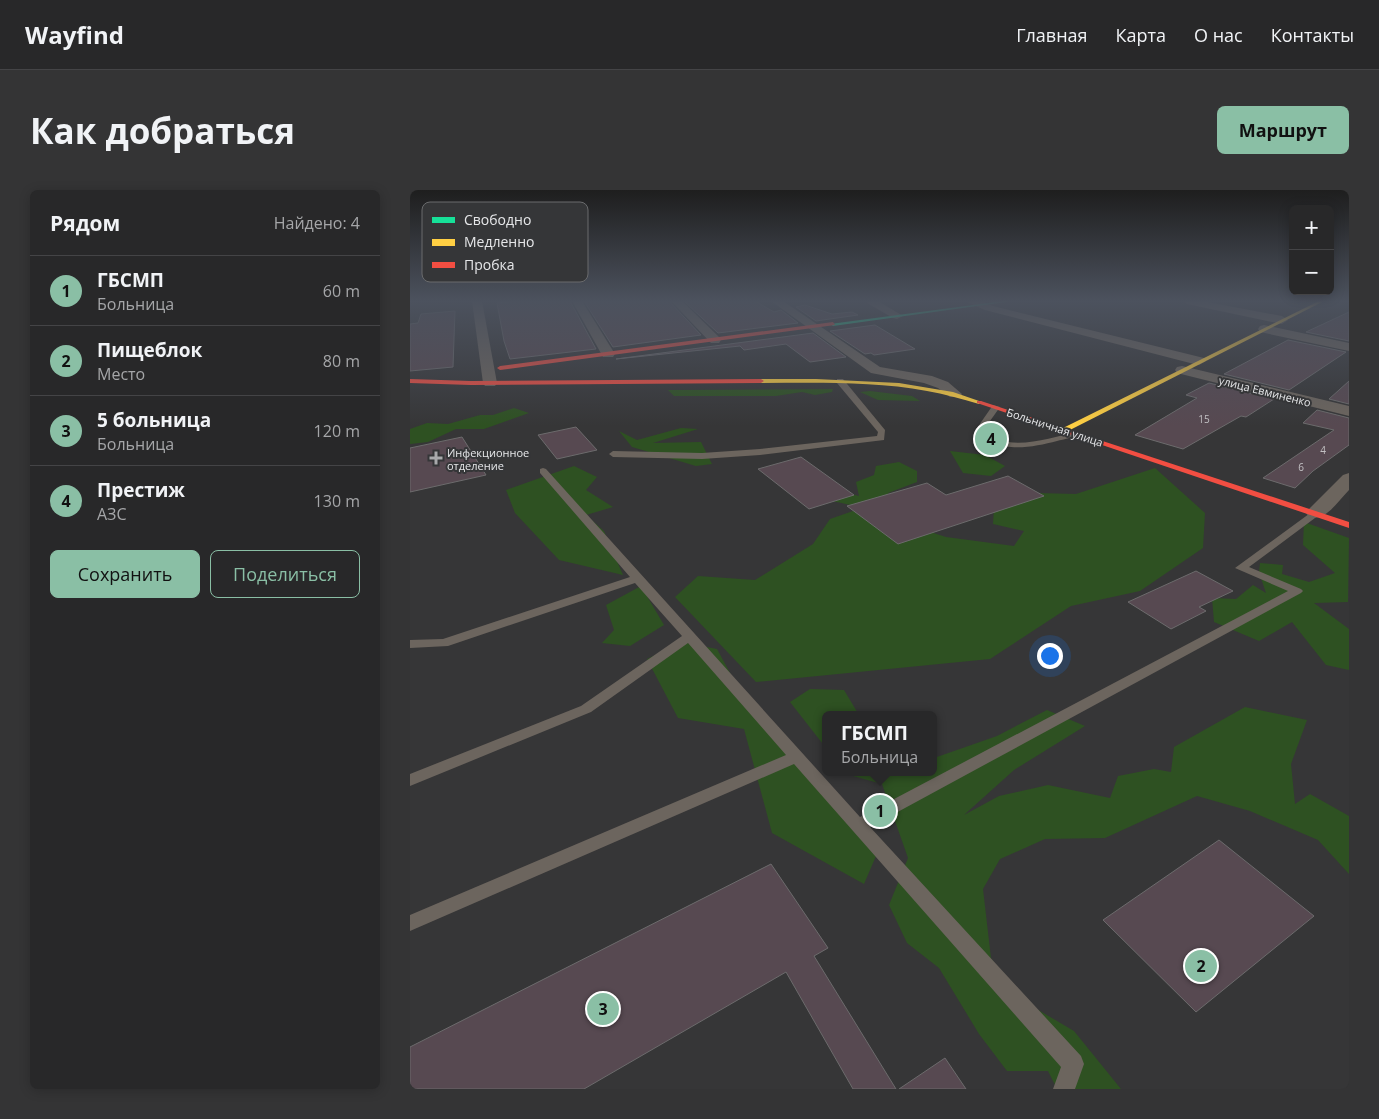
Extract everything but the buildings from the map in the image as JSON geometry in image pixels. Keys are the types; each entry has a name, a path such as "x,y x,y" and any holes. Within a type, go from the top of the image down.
{"street":[{"path":"483,343 490,383"},
{"path":"602,343 608,354"},
{"path":"488,370 692,343"},
{"name":"Больничная улица","path":"836,343 876,370 927,379 943,385 955,394 1349,525"},
{"path":"1130,343 1199,361"},
{"path":"1063,430 1236,343"},
{"path":"1330,343 1349,347"},
{"name":"улица Евминенко","path":"1182,370 1349,411"},
{"path":"410,380 490,383 840,381 895,384 955,394"},
{"path":"1316,514 1349,479"}],"lane":[{"path":"613,454 702,456 760,452 881,438 882,432 840,381"},
{"path":"996,407 981,428 988,438 1006,444 1031,444 1076,434"},
{"path":"543,471 796,757 1073,1064 1064,1089"},
{"path":"858,826 1297,591 1242,568 1316,514"},
{"path":"410,644 444,643 638,578"},
{"path":"410,780 586,709 689,636"},
{"path":"410,923 796,757"}],"green space":[{"path":"833,389 832,392 815,395 802,392 776,396 674,396 668,390"},
{"path":"870,391 912,396 920,401 878,400 860,392"},
{"path":"514,408 529,413 484,429 456,429 428,442 410,444 410,429 427,423 448,424 480,415 493,415"},
{"path":"681,428 698,429 653,443 701,442 712,464 696,466 632,447 619,431 637,440"},
{"path":"950,451 985,455 1005,466 991,476 963,473"},
{"path":"899,462 917,471 917,482 888,493 897,515 832,501 836,490 859,496 856,482 874,475 876,466"},
{"path":"574,466 597,477 586,490 613,507 586,515 604,531 623,575 559,560 515,513 506,490"},
{"path":"1155,468 1205,513 1203,548 1140,591 1071,606 990,659 756,682 675,597 698,576 755,580 813,544 830,519 853,511 899,522 946,537 1014,546 1024,531 993,524 995,492 1076,494"},
{"path":"1304,522 1349,538 1348,602 1314,603 1349,629 1349,670 1326,665 1292,622 1259,641 1214,622 1212,598 1236,599 1253,585 1266,593 1259,572 1260,563 1283,565 1282,574 1309,582 1335,573 1303,545"},
{"path":"641,586 664,625 630,646 602,643 614,630 606,605"},
{"path":"682,642 717,649 753,715 882,842 864,884 772,833 744,729 678,718 647,659"},
{"path":"810,689 844,690 857,711 822,711 822,743 790,702"},
{"path":"1245,707 1307,720 1291,764 1295,804 1310,794 1349,816 1349,874 1318,840 1250,811 1197,796 1105,838 1045,839 1000,859 983,889 991,958 1018,998 1074,1031 1121,1089 1057,1089 1048,1071 1007,1071 979,1034 939,968 907,943 889,905 908,858 882,784 853,776 937,776 937,757 997,736 1047,710 1085,726 1014,770 964,815 999,796 1048,785 1110,798 1118,776 1154,769 1171,772 1174,747"}],"traffic: slow":[{"path":"1063,430 1238,343"},
{"path":"761,381 899,385 953,394 979,402"}],"traffic: jam":[{"path":"500,368 690,343"},
{"path":"410,381 471,383 761,381"},
{"path":"979,402 1349,525"}],"place":[{"name":"Престиж","path":"991,439"},
{"name":"Инфекционное отделение","path":"436,458"},
{"name":"ГБСМП","path":"880,811"},
{"name":"Пищеблок","path":"1201,966"},
{"name":"5 больница","path":"603,1009"}]}
